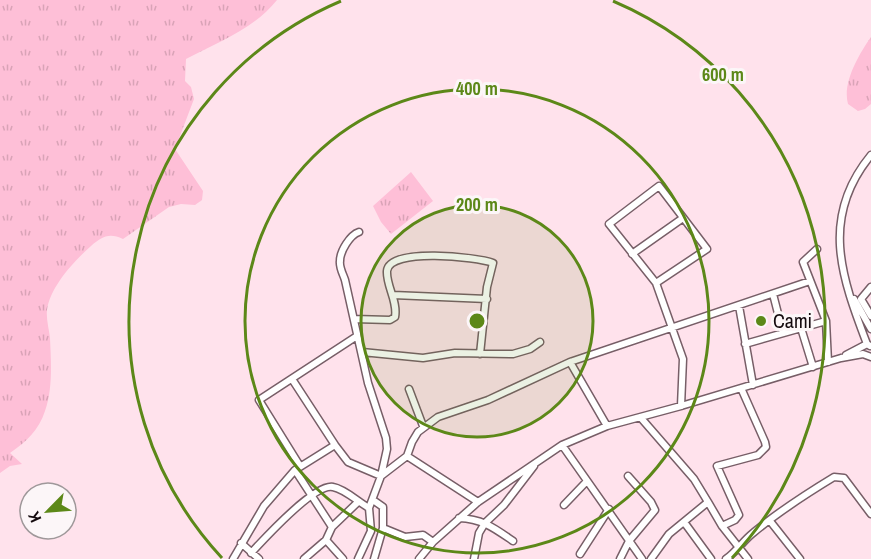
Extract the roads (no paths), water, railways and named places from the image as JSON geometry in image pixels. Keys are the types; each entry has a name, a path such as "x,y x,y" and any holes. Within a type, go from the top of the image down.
{"street":[{"path":"419,559 433,542 478,502 562,445 607,426 641,418 841,358 871,355 845,279 838,233 851,186 871,154"},
{"path":"656,283 707,249 660,186 609,224 656,283 683,359 681,406"},
{"path":"632,254 683,218"},
{"path":"357,559 371,531 369,508 381,476 387,444 368,383 340,261 342,252 352,236 359,232"},
{"path":"817,249 802,262 826,321 828,362"},
{"path":"354,319 393,319 396,314 387,270 390,264 397,259 414,256 482,258 493,263 480,354"},
{"path":"845,279 871,329"},
{"path":"381,476 407,456 412,442 423,426 438,417 488,400 570,362 810,281"},
{"path":"871,287 861,299 871,316"},
{"path":"773,294 783,333"},
{"path":"393,295 487,299"},
{"path":"739,306 753,385"},
{"path":"745,344 826,321"},
{"path":"801,328 813,367"},
{"path":"332,527 311,496 259,400 357,336"},
{"path":"362,352 416,357 455,353 513,354 530,350 540,342"},
{"path":"841,358 869,345"},
{"path":"570,362 607,426"},
{"path":"292,378 348,462 381,476"},
{"path":"722,526 735,520 739,515 717,466 758,455 766,447 741,388"},
{"path":"409,389 423,426"},
{"path":"641,418 694,479 722,526 748,559"},
{"path":"233,559 264,506 297,468 335,445"},
{"path":"562,445 642,559"},
{"path":"407,456 478,502"},
{"path":"474,559 479,533 485,523 504,505 538,461"},
{"path":"620,559 629,542 655,510 651,502 628,476"},
{"path":"726,559 754,532 812,490 838,476 844,478 871,514"},
{"path":"564,505 587,482"},
{"path":"251,553 283,520 324,488 333,487 369,508"},
{"path":"373,501 383,507 383,528 374,559"},
{"path":"304,559 326,540 332,527 358,502"},
{"path":"651,559 669,534 708,502"},
{"path":"580,554 609,509"},
{"path":"459,518 476,519 513,541"},
{"path":"770,521 800,559"},
{"path":"684,522 711,559"},
{"path":"383,528 405,537 423,535 433,542"},
{"path":"326,540 343,559"},
{"path":"241,543 259,559"}],"place":[{"name":"Cami","path":"761,321"}]}
